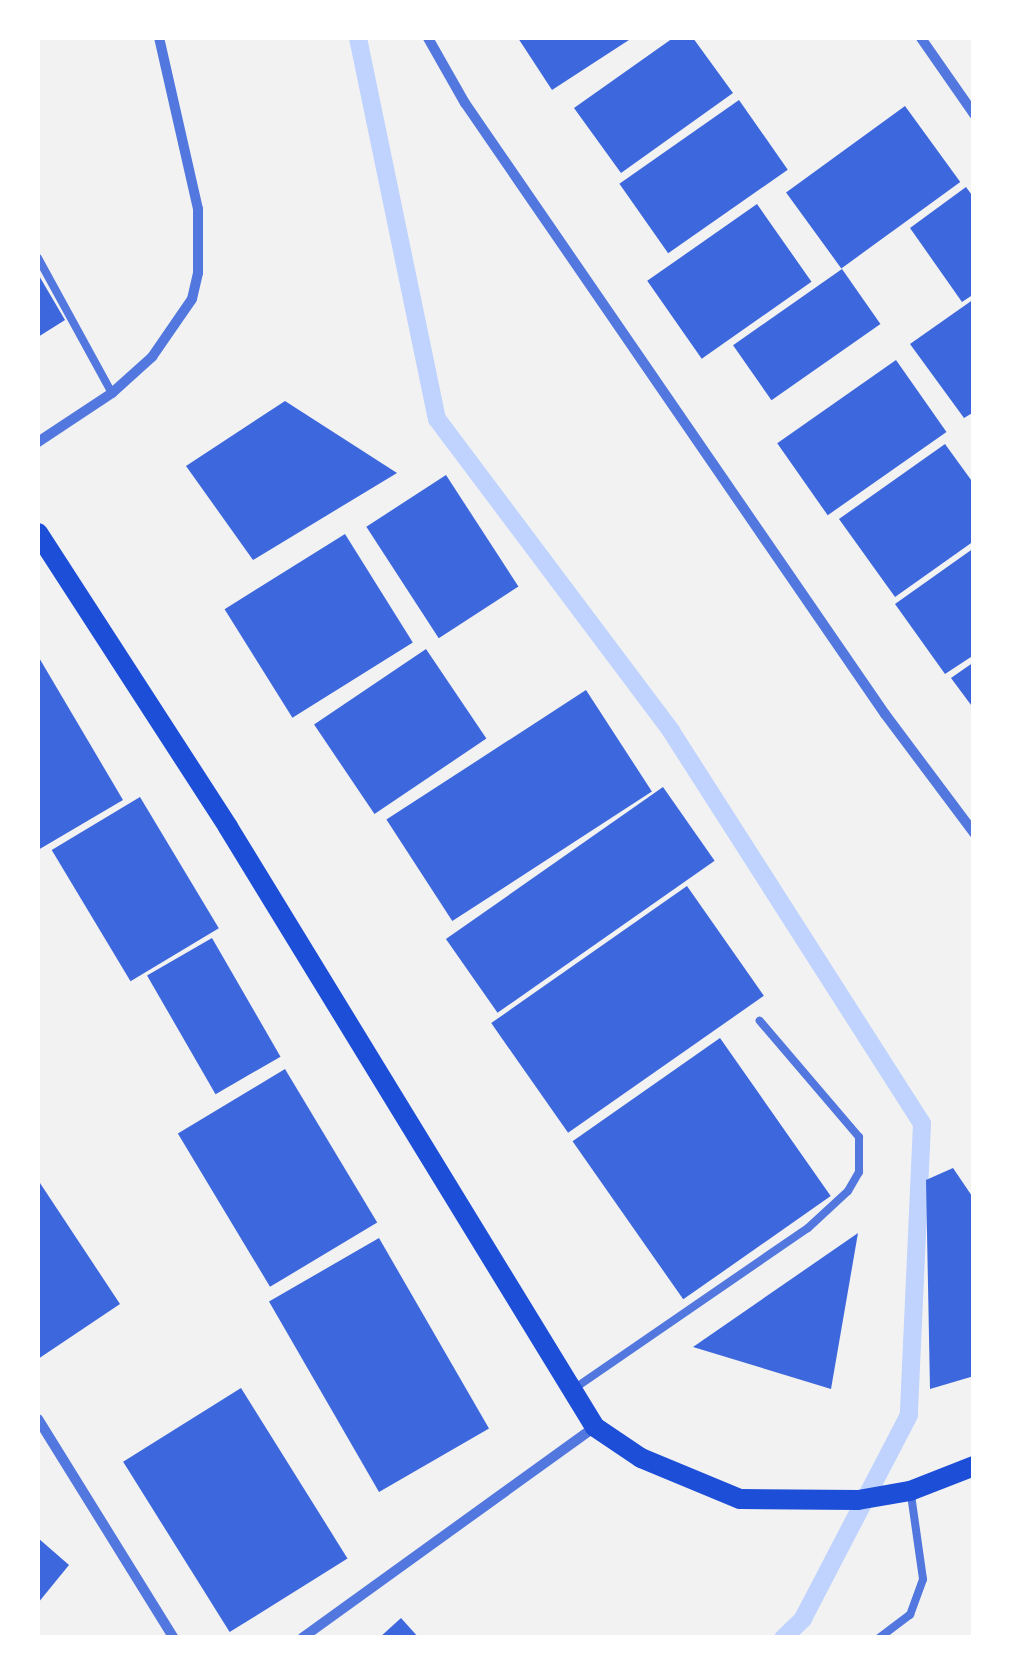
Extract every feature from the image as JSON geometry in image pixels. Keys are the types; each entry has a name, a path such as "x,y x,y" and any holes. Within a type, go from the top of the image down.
{"main road":[{"path":"38,533 228,827 595,1426 641,1458 740,1498 799,1502 904,1492 974,1466"}],"street":[{"path":"38,442 112,392 177,326 192,298 198,272 198,208 159,38"},
{"path":"428,38 465,103 885,714 974,833"},
{"path":"921,38 974,114"},
{"path":"38,1419 174,1638"},
{"path":"302,1638 595,1426"}],"lane":[{"path":"38,258 112,392"},
{"path":"573,1390 808,1228 848,1190 859,1172 858,1138 760,1022"},
{"path":"879,1638 910,1615 922,1578 904,1492"}],"building":[{"path":"518,38 632,38 552,90"},
{"path":"673,38 693,38 733,93 621,173 574,108"},
{"path":"739,100 788,170 668,253 619,184"},
{"path":"905,106 960,182 841,268 786,192"},
{"path":"966,187 974,198 974,294 962,302 910,228"},
{"path":"757,204 811,282 702,359 647,281"},
{"path":"842,269 880,324 771,400 733,345"},
{"path":"38,274 65,320 38,337"},
{"path":"974,299 974,412 964,418 910,344"},
{"path":"896,360 946,432 828,515 777,443"},
{"path":"285,401 397,473 253,560 186,466"},
{"path":"945,444 974,484 974,541 895,597 839,519"},
{"path":"446,475 518,587 439,638 366,527"},
{"path":"345,534 413,643 292,718 225,609"},
{"path":"974,548 974,655 945,674 895,604"},
{"path":"426,649 486,739 374,814 314,724"},
{"path":"38,656 123,800 38,850"},
{"path":"974,662 974,709 951,678"},
{"path":"586,690 652,791 452,921 386,820"},
{"path":"663,787 715,861 498,1013 446,939"},
{"path":"140,797 219,928 131,981 52,850"},
{"path":"687,886 764,996 568,1133 491,1023"},
{"path":"212,938 280,1057 216,1094 147,976"},
{"path":"720,1038 831,1196 683,1299 573,1141"},
{"path":"285,1069 377,1222 270,1287 178,1133"},
{"path":"953,1168 974,1199 974,1376 930,1389 926,1180"},
{"path":"38,1180 120,1304 38,1359"},
{"path":"858,1233 831,1389 693,1347"},
{"path":"379,1238 489,1429 379,1492 269,1302"},
{"path":"241,1388 348,1558 230,1632 123,1462"},
{"path":"38,1538 69,1565 38,1603"},
{"path":"401,1618 419,1638 379,1638"}],"waterway":[{"path":"358,38 437,419 671,731 922,1124 909,1415 803,1619 783,1638"}]}
